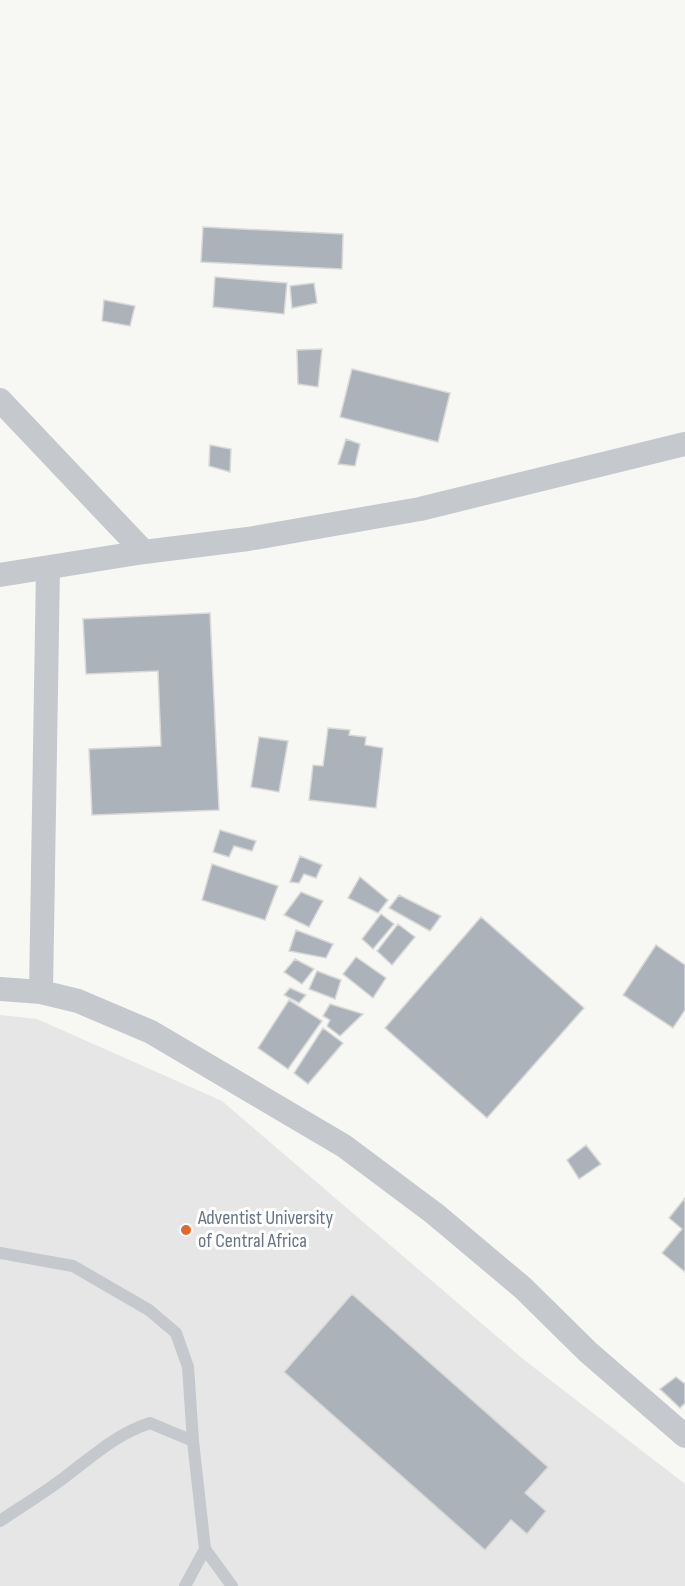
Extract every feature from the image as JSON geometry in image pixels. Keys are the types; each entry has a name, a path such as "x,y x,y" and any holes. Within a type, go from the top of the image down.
{"street":[{"path":"0,400 144,552"},
{"path":"0,575 144,552 248,539 420,509 685,444"},
{"path":"41,992 48,568"},
{"path":"0,989 41,992 78,1001 151,1032 344,1146 435,1214 514,1281 588,1352 685,1436"}],"lane":[{"path":"0,1253 73,1266 149,1310 176,1333 189,1367 193,1441 205,1549 232,1586"},
{"path":"0,1521 126,1431 150,1423 193,1441"},
{"path":"185,1586 205,1549"}],"shaded area":[{"name":"Adventist University of Central Africa","path":"0,1015 37,1019 222,1101 523,1359 685,1484 685,1586 0,1586"}],"building":[{"path":"203,227 343,234 342,269 201,262"},
{"path":"215,277 287,283 284,314 213,307"},
{"path":"314,283 317,303 292,308 290,286"},
{"path":"104,300 135,306 130,326 102,321"},
{"path":"322,349 318,387 298,384 297,350"},
{"path":"352,369 450,393 438,442 340,417"},
{"path":"346,439 360,444 355,466 338,464"},
{"path":"210,445 231,449 230,472 209,466"},
{"path":"210,613 219,810 92,815 89,749 161,746 158,671 86,674 83,619"},
{"path":"328,728 350,730 349,735 366,737 365,745 383,748 376,808 309,800 313,765 323,766"},
{"path":"259,737 288,741 279,792 251,787"},
{"path":"220,830 256,841 252,851 234,846 229,857 213,852"},
{"path":"300,856 322,865 316,878 304,874 299,883 290,882"},
{"path":"212,864 278,886 265,920 202,900"},
{"path":"360,877 388,900 378,913 348,898"},
{"path":"301,892 323,901 309,927 284,915"},
{"path":"399,895 441,916 430,931 389,908"},
{"path":"381,914 394,924 373,949 362,939"},
{"path":"481,917 584,1008 487,1118 385,1028"},
{"path":"398,924 415,937 392,965 377,951"},
{"path":"296,930 333,944 326,958 289,951"},
{"path":"656,945 685,965 685,1010 673,1028 623,995"},
{"path":"356,957 386,978 373,998 343,974"},
{"path":"295,959 314,969 302,984 284,972"},
{"path":"317,971 341,980 335,999 309,989"},
{"path":"290,988 306,995 299,1003 284,995"},
{"path":"289,1000 322,1021 288,1069 258,1048"},
{"path":"330,1004 363,1014 340,1036 327,1026 330,1020 323,1016"},
{"path":"323,1028 343,1043 308,1084 294,1073"},
{"path":"586,1145 601,1164 579,1179 567,1160"},
{"path":"685,1198 685,1272 662,1253 682,1229 669,1218"},
{"path":"352,1294 548,1467 525,1493 546,1511 527,1534 511,1520 485,1550 284,1372"},
{"path":"676,1377 685,1384 685,1403 680,1408 660,1389"}],"place":[{"name":"Adventist University of Central Africa","path":"186,1230"}]}
